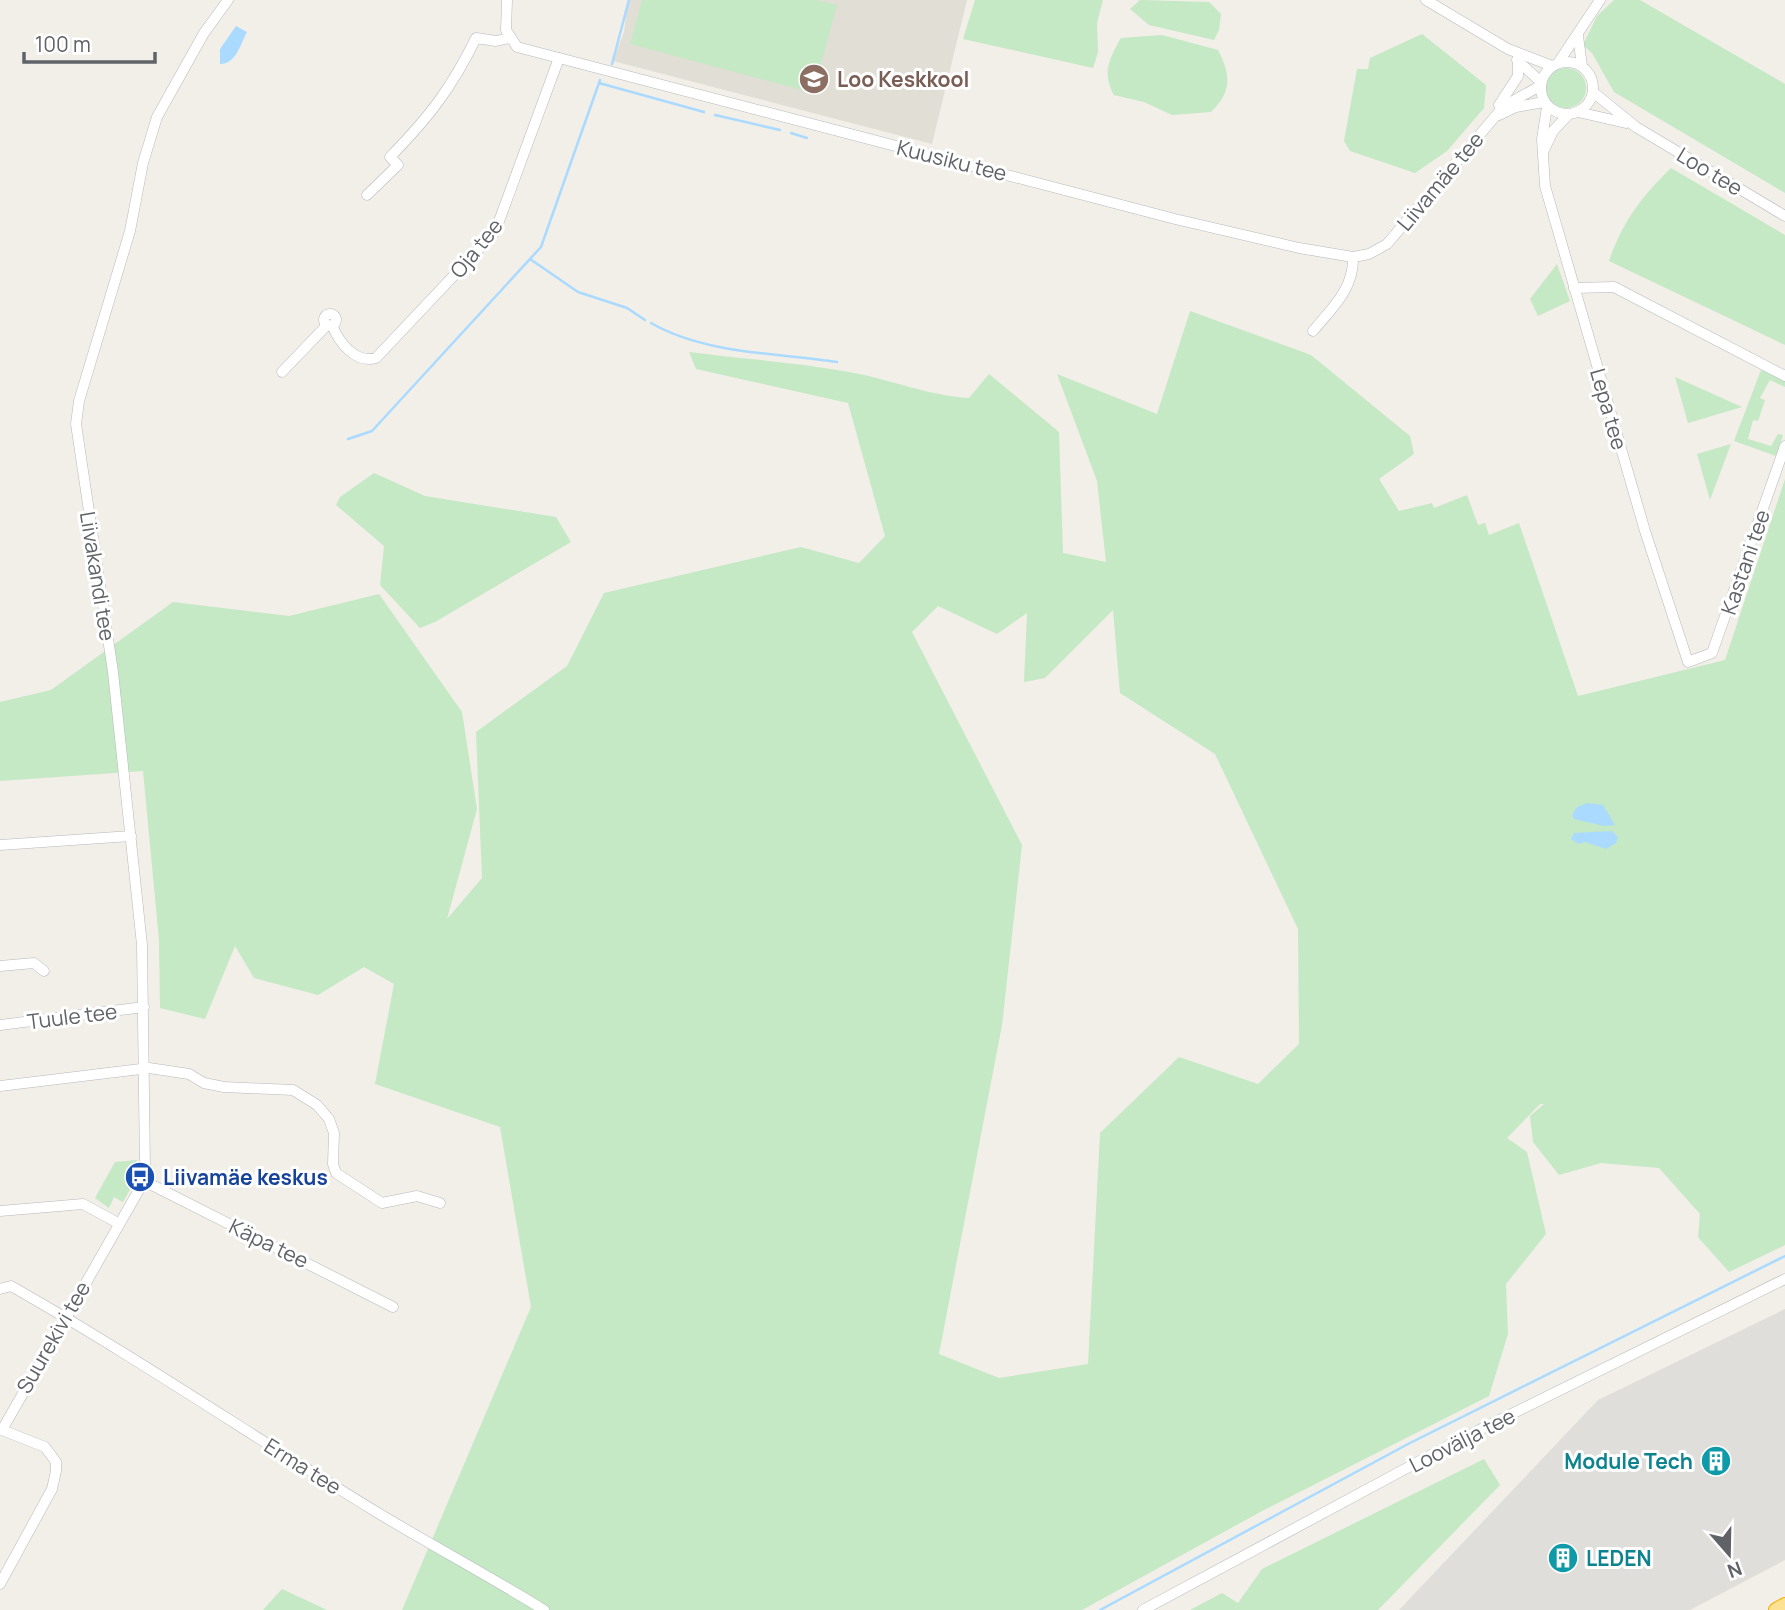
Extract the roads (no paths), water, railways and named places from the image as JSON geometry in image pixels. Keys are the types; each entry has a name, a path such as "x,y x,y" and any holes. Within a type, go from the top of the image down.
{"highway":[{"path":"1776,1610 1785,1605"}],"street":[{"name":"Liivakandi tee","path":"144,1181 142,945 113,672 76,424 84,379 130,231 143,163 157,117 204,33 228,0"},
{"path":"367,195 398,165 390,158 433,112 454,82 476,38 496,41 509,38 504,20 507,0"},
{"path":"1426,0 1508,49 1555,65 1570,62 1582,66 1590,75 1593,92 1588,104 1553,131 1543,154"},
{"path":"1540,84 1600,0"},
{"path":"1578,32 1582,66"},
{"name":"Kuusiku tee","path":"509,38 517,47 1175,219 1299,248 1353,257 1369,254 1387,244"},
{"path":"1508,49 1540,84 1546,104 1573,113"},
{"name":"Oja tee","path":"282,372 330,325 336,337 360,359 376,358 495,232 559,58"},
{"path":"1493,118 1518,76 1518,61"},
{"name":"Liivamäe tee","path":"1387,244 1493,118 1510,101 1540,84"},
{"name":"Loo tee","path":"1593,92 1636,127 1785,216"},
{"name":"Liivamäe tee","path":"1493,118 1516,107 1546,104"},
{"name":"Lepa tee","path":"1546,104 1542,132 1545,186 1641,521 1688,662"},
{"name":"Loo tee","path":"1573,113 1600,115 1636,127"},
{"path":"1313,331 1345,293 1352,278 1353,257"},
{"path":"1574,288 1614,287 1785,376"},
{"name":"Kastani tee","path":"1688,662 1712,653 1785,446"},
{"path":"0,845 131,836"},
{"path":"0,966 34,964 44,971"},
{"name":"Tuule tee","path":"0,1025 144,1007"},
{"path":"0,1086 145,1068 189,1074 204,1083 224,1087 293,1090 305,1096 329,1119 334,1133 333,1164 340,1178 382,1203 417,1196 440,1203"},
{"name":"Suurekivi tee","path":"0,1584 52,1489 56,1471 56,1462 45,1447 1,1429 144,1181"},
{"name":"Käpa tee","path":"144,1181 393,1307"},
{"path":"0,1211 83,1203 118,1223"},
{"name":"Loovälja tee","path":"1143,1610 1457,1441 1785,1279"},
{"name":"Erma tee","path":"0,1289 11,1286 66,1317 380,1514 447,1550 544,1610"}],"water":[{"path":"236,26 247,32 234,57 220,64 220,49"},
{"path":"1587,803 1603,805 1615,825 1604,826 1574,819 1572,815 1577,807"},
{"path":"1612,831 1618,837 1616,843 1606,849 1585,842 1579,844 1571,839 1574,833"}],"waterway":[{"path":"612,64 629,0"},
{"path":"348,439 372,431 541,247 600,80"},
{"path":"599,83 704,112"},
{"path":"715,115 780,130"},
{"path":"791,133 807,138"},
{"path":"530,259 578,292 627,308 645,320"},
{"path":"651,323 672,333 717,347 837,362"},
{"path":"1100,1610 1408,1444 1785,1256"}],"place":[{"name":"Loo Keskkool","path":"814,79"},
{"name":"Liivamäe keskus","path":"140,1177"},
{"name":"Module Tech","path":"1716,1461"},
{"name":"LEDEN","path":"1563,1558"}]}
